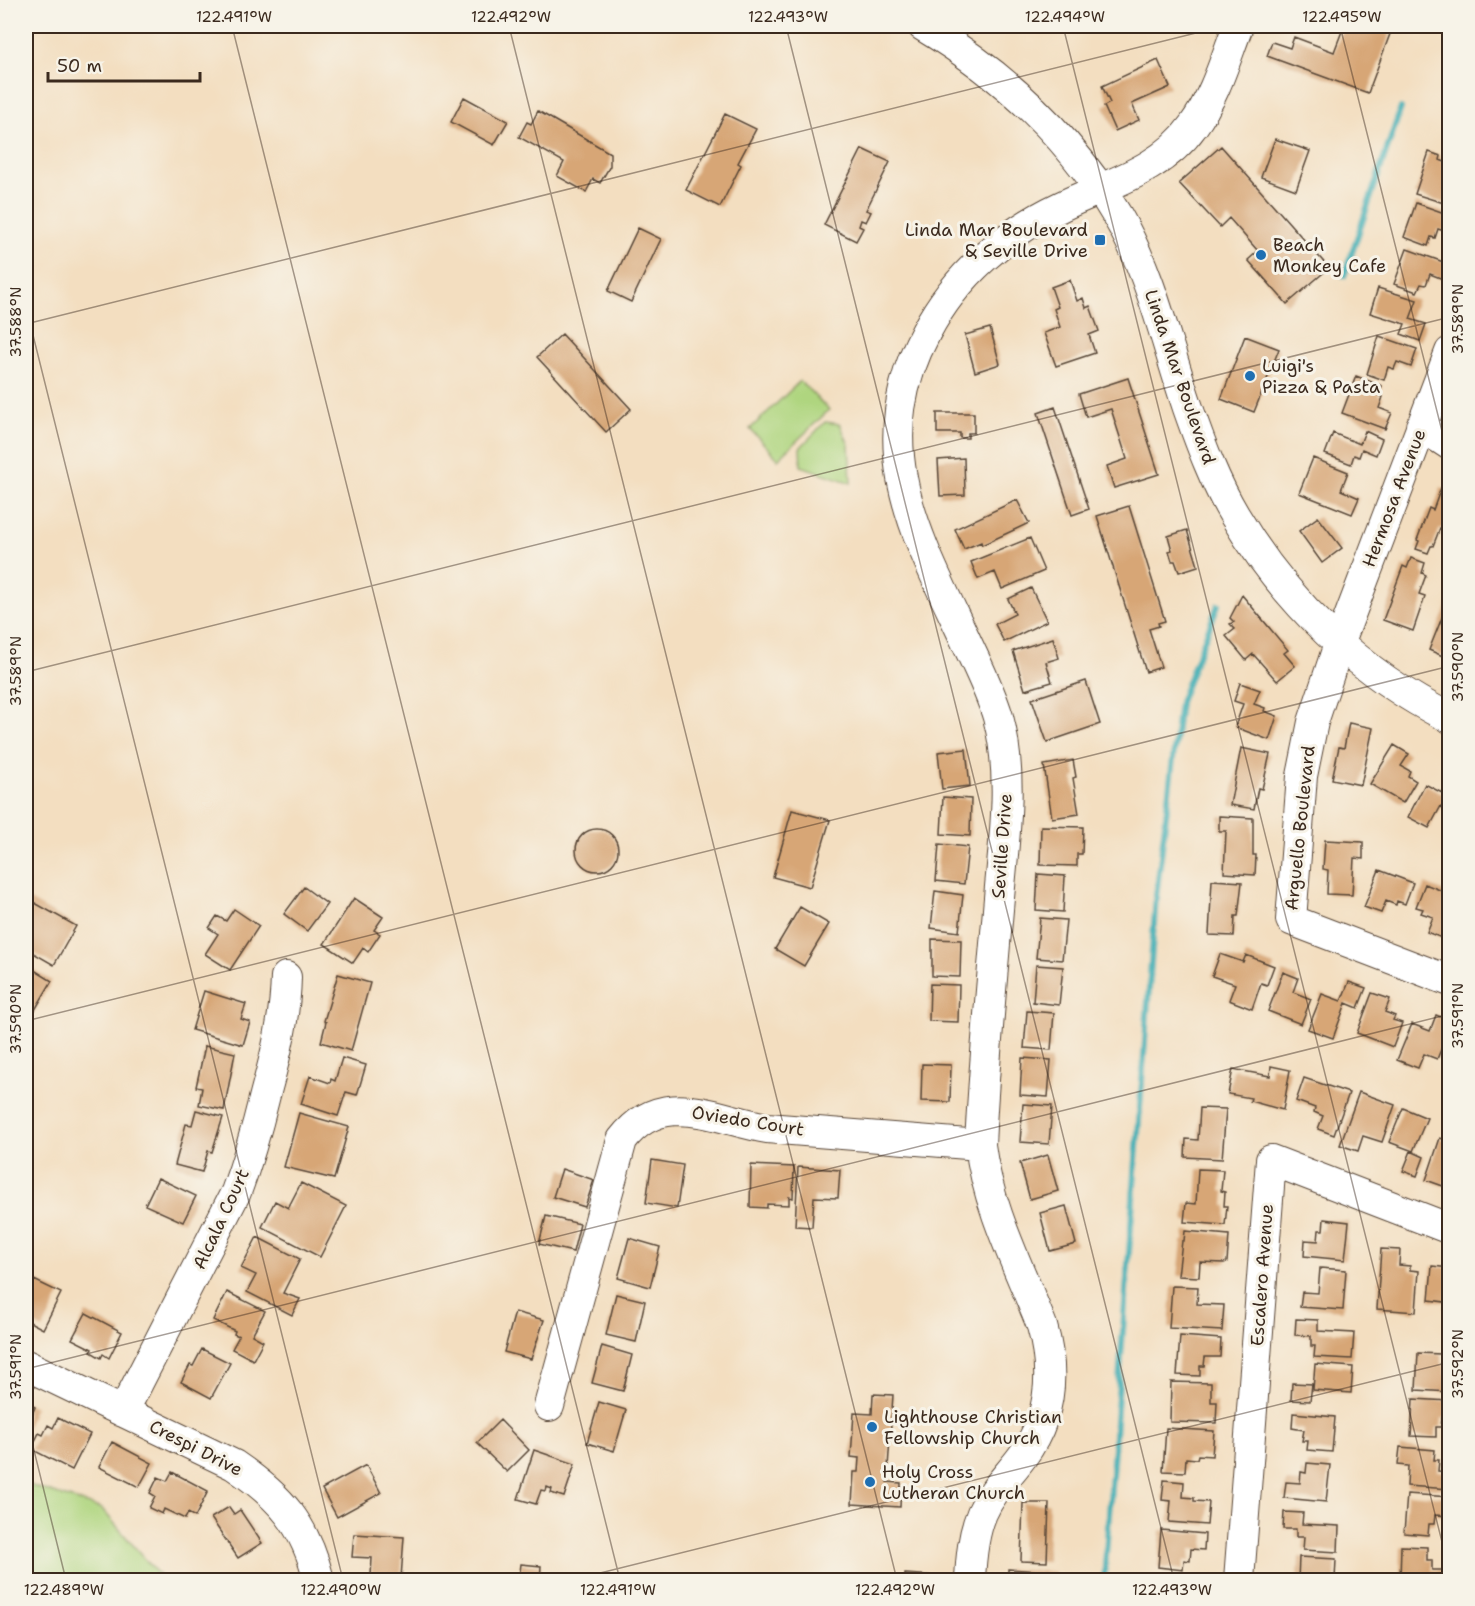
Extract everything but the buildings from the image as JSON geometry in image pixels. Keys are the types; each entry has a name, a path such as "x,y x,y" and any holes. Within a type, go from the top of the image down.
{"street":[{"name":"Linda Mar Boulevard","path":"923,26 978,61 1033,109 1058,133 1100,189 1124,229 1145,274 1198,434 1216,479 1233,514 1278,579 1339,644 1397,688 1449,718"},
{"name":"Seville Drive","path":"970,1581 975,1537 981,1514 992,1494 1023,1457 1037,1434 1046,1413 1050,1368 1048,1347 1042,1326 990,1193 983,1169 980,1145 1005,820 1005,754 998,718 987,687 919,541 910,515 902,484 898,454 898,425 903,393 925,333 943,303 961,280 1008,236 1044,215 1135,175 1168,153 1192,128 1211,97 1238,26"},
{"name":"Hermosa Avenue","path":"1339,644 1449,352"},
{"path":"1422,426 1449,445"},
{"name":"Arguello Boulevard","path":"1339,644 1306,749 1290,920 1449,981"},
{"name":"Alcala Court","path":"123,1412 236,1192 249,1157 280,1040 286,976"},
{"name":"Oviedo Court","path":"549,1406 622,1140 633,1126 651,1115 670,1110 693,1110 742,1124 767,1128 980,1145"},
{"name":"Escalero Avenue","path":"1239,1581 1271,1160 1449,1229"},
{"name":"Crespi Drive","path":"26,1365 234,1465 261,1484 284,1507 301,1531 313,1557 319,1581"}],"green space":[{"path":"800,381 829,410 778,459 750,429"},
{"path":"825,422 840,424 849,445 851,483 801,466 800,448"},
{"path":"26,1484 102,1509 163,1580 26,1580"}],"waterway":[{"path":"1344,276 1401,108"},
{"path":"1104,1580 1156,897 1180,702 1218,605"}],"place":[{"name":"Linda Mar Boulevard & Seville Drive","path":"1100,240"},
{"name":"Beach Monkey Cafe","path":"1261,255"},
{"name":"Luigi's Pizza & Pasta","path":"1250,376"},
{"name":"Lighthouse Christian Fellowship Church","path":"872,1427"},
{"name":"Holy Cross Lutheran Church","path":"870,1482"}]}
